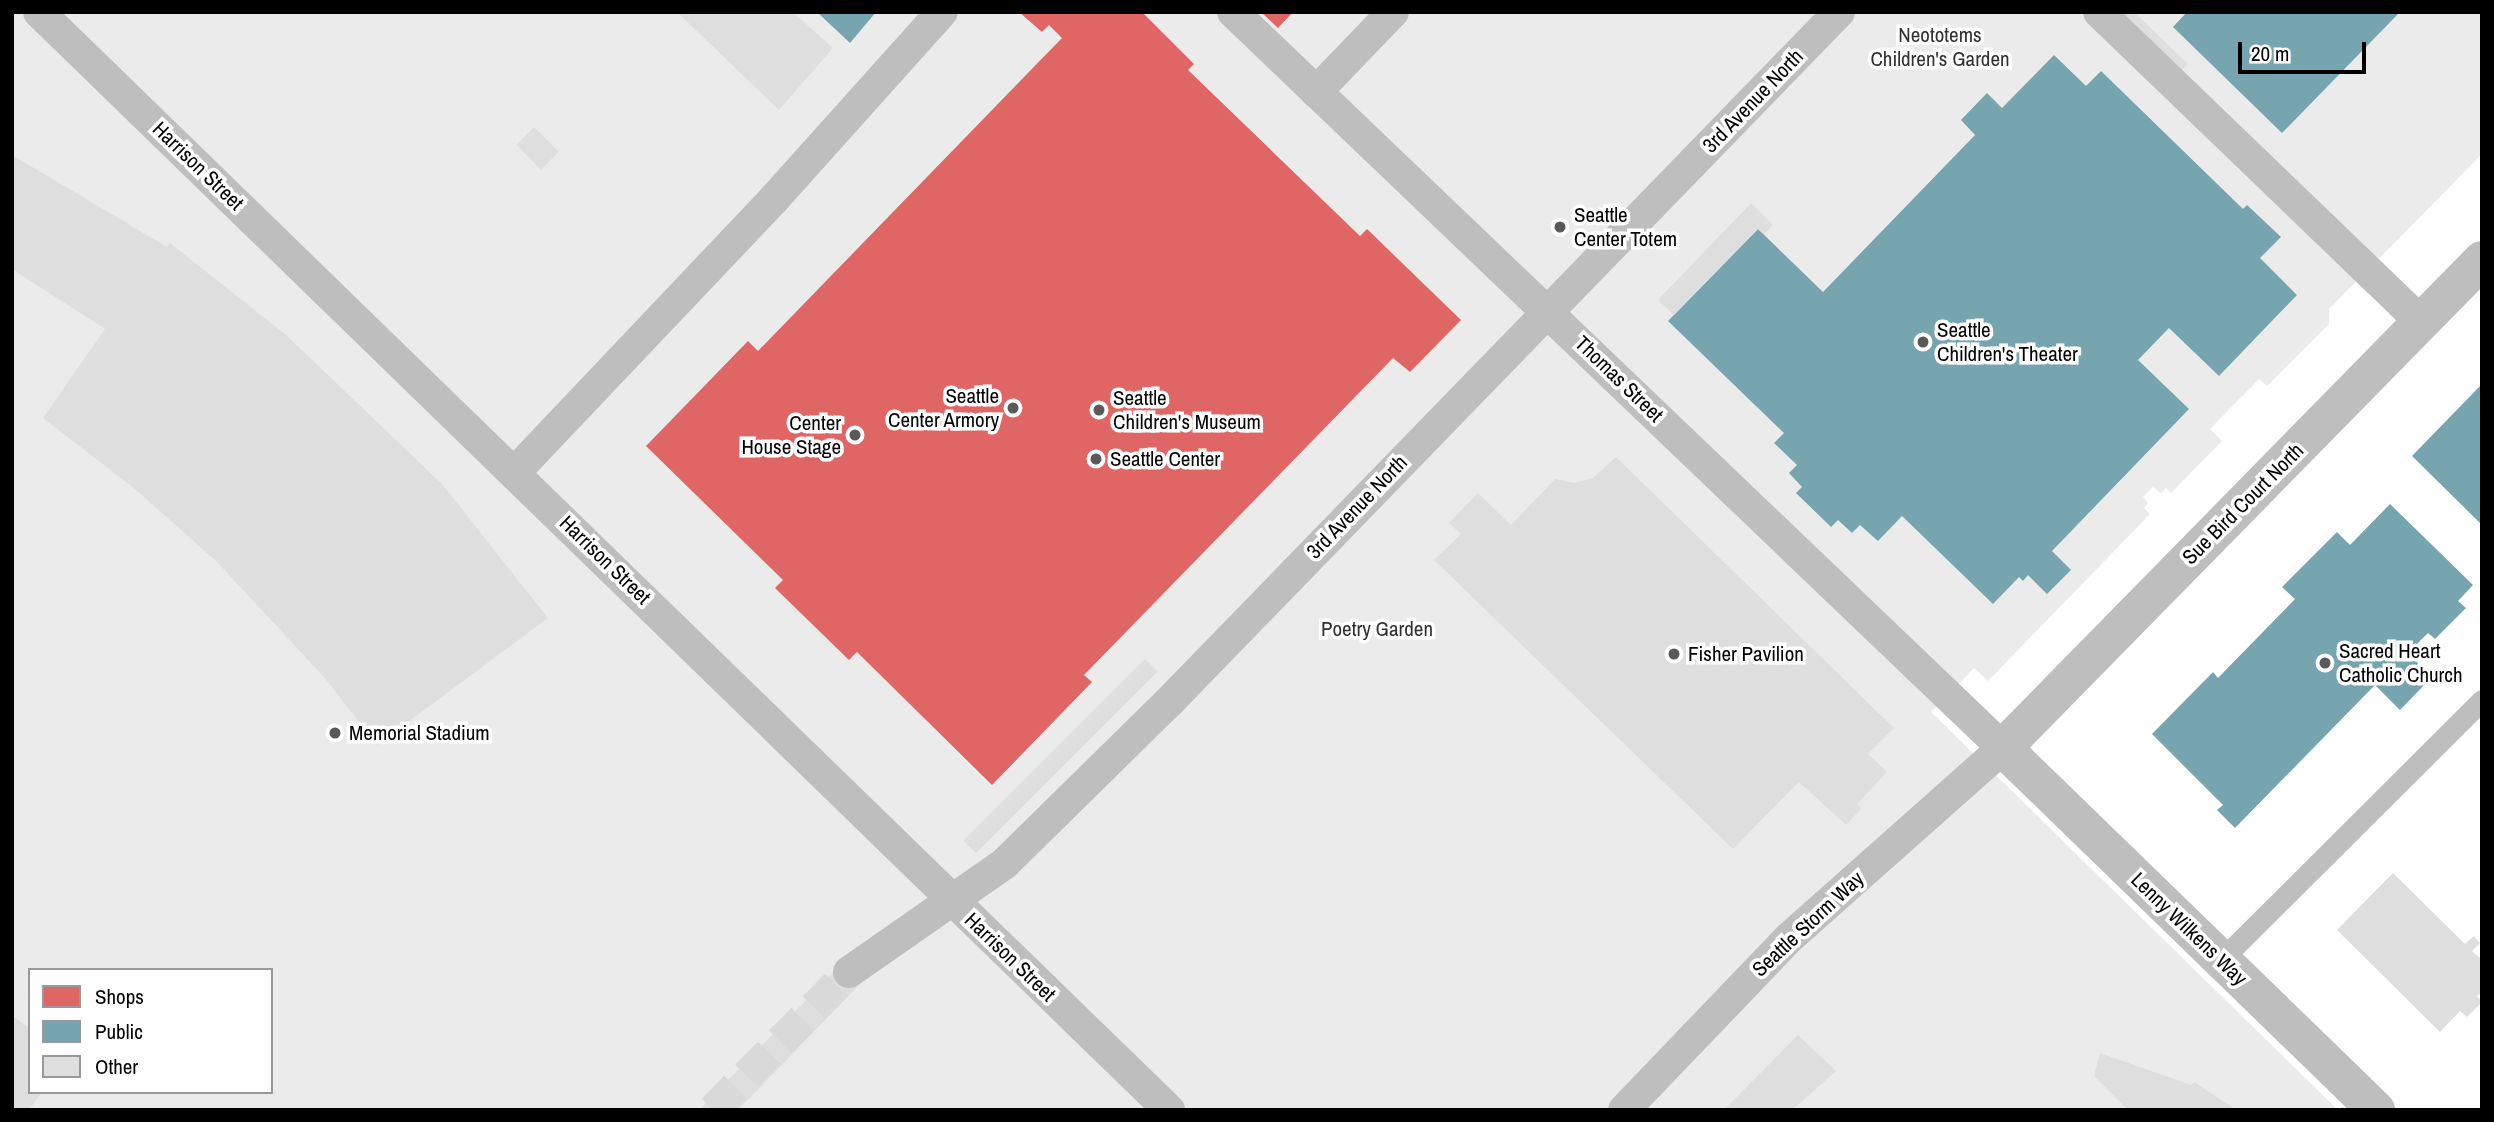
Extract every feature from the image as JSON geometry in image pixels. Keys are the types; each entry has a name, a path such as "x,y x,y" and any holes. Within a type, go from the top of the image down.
{"street":[{"name":"Harrison Street","path":"39,12 1169,1110"},
{"path":"514,472 774,199 942,12"},
{"name":"Thomas Street","path":"1233,12 2003,748"},
{"path":"1315,92 1394,12"},
{"name":"3rd Avenue North","path":"849,972 1005,863 1549,313 1839,12"},
{"path":"2099,12 2421,322"},
{"name":"Sue Bird Court North","path":"2003,748 2482,260"},
{"name":"Lenny Wilkens Way","path":"2003,748 2221,960 2357,1104"},
{"name":"Seattle Storm Way","path":"1624,1110 1789,937 2003,748"}],"lane":[{"path":"2221,960 2482,700"}],"green space":[{"name":"Seattle Center","path":"12,12 2482,12 2482,154 2329,309 2329,324 2267,386 2259,379 2210,429 2222,441 2171,493 2166,488 2161,493 2153,487 2143,497 2148,503 2144,508 2150,514 1988,681 1974,668 1931,712 2338,1110 12,1110"}],"building: Shops":[{"name":"Seattle Center Armory","path":"1019,12 1142,12 1194,64 1188,70 1360,236 1367,229 1461,320 1410,372 1393,358 1084,675 1092,682 992,785 857,652 849,660 775,588 783,580 646,446 748,341 758,351 1062,38 1049,25 1042,32"},
{"path":"1261,12 1293,12 1278,28"}],"building: Public":[{"path":"817,12 876,12 850,43"},
{"path":"2187,12 2400,12 2282,133 2173,27"},
{"name":"Seattle Children's Theater","path":"2054,55 2086,86 2101,71 2243,209 2247,205 2281,237 2260,258 2297,295 2219,376 2169,328 2138,360 2189,409 2052,551 2071,570 2047,594 2028,575 2023,581 2019,577 1993,604 1902,516 1878,541 1860,525 1852,533 1838,520 1831,527 1796,493 1802,487 1789,473 1797,465 1774,443 1784,433 1668,321 1758,229 1823,292 1975,135 1961,120 1987,93 2002,108"},
{"path":"2482,384 2482,525 2412,456"},
{"name":"Sacred Heart Catholic Church","path":"2390,504 2473,585 2458,601 2466,608 2435,639 2428,633 2408,653 2432,677 2400,710 2375,685 2235,828 2217,810 2223,805 2152,734 2213,672 2218,678 2295,599 2282,587 2337,532 2350,545"}],"building: Other":[{"path":"677,12 793,12 833,48 779,110"},
{"path":"2107,12 2134,12 2188,64 2175,77"},
{"path":"534,127 559,152 541,169 516,145"},
{"path":"12,155 167,247 170,243 286,335 442,484 548,618 377,745 324,677 217,562 135,489 43,418 105,329 12,269"},
{"path":"1751,203 1773,225 1764,234 1758,229 1674,315 1658,300"},
{"name":"Fisher Pavilion","path":"1616,457 1894,728 1868,754 1887,772 1857,804 1861,809 1846,825 1799,782 1733,849 1434,560 1461,534 1449,523 1478,493 1511,525 1555,479 1574,483 1593,478"},
{"path":"1145,659 1158,672 976,853 963,841"},
{"path":"2393,873 2465,944 2474,936 2480,943 2472,951 2482,960 2482,992 2477,996 2482,1002 2467,1017 2460,1011 2440,1032 2337,930"},
{"path":"841,964 861,983 738,1110 699,1110"},
{"path":"12,1015 28,1027 28,1094 41,1094 29,1110 12,1110"},
{"path":"1798,1035 1836,1071 1792,1110 1724,1110"},
{"path":"2100,1053 2191,1085 2194,1082 2236,1110 2128,1110 2094,1076"}],"tunnel":[{"path":"713,1110 849,972"}],"place":[{"name":"Seattle Center Totem","path":"1560,227"},
{"name":"Seattle Children's Theater","path":"1923,342"},
{"name":"Seattle Center Armory","path":"1013,408"},
{"name":"Seattle Children's Museum","path":"1099,410"},
{"name":"Center House Stage","path":"855,435"},
{"name":"Seattle Center","path":"1096,459"},
{"name":"Fisher Pavilion","path":"1674,654"},
{"name":"Sacred Heart Catholic Church","path":"2325,663"},
{"name":"Memorial Stadium","path":"335,733"}],"park label":[{"name":"Neototems Children's Garden","path":"1940,47"},
{"name":"Poetry Garden","path":"1377,629"}]}
